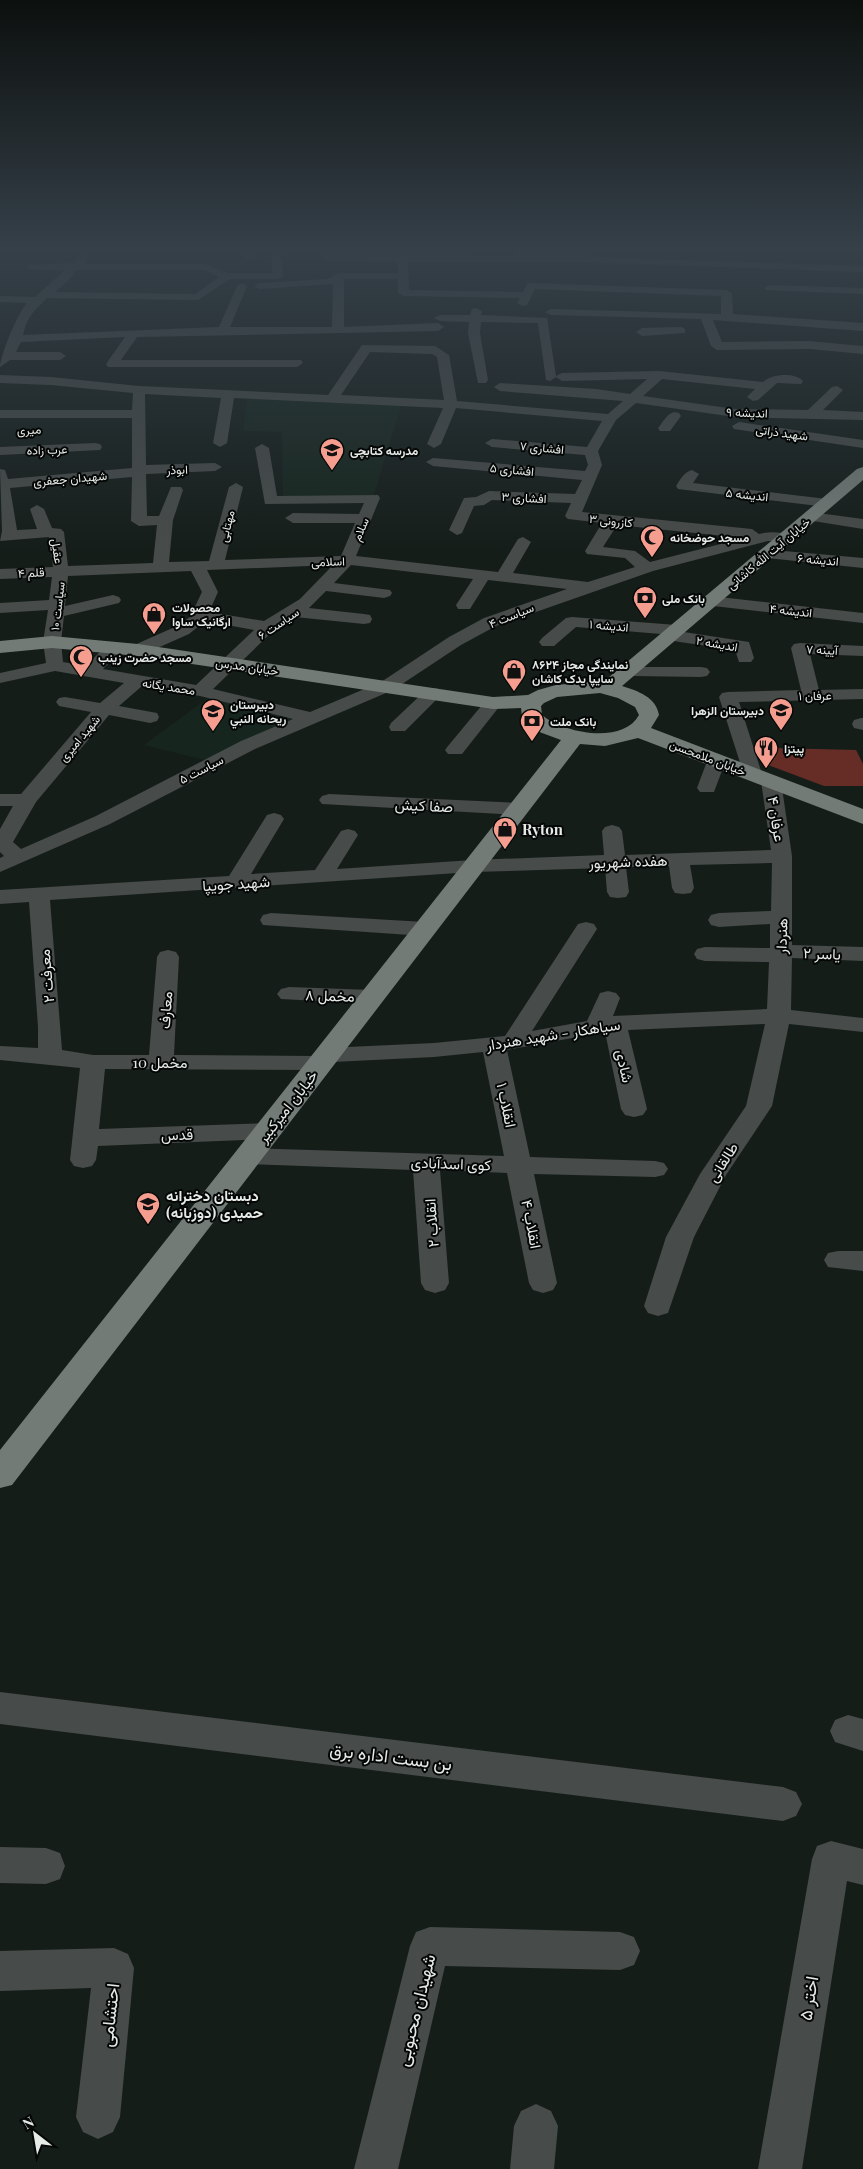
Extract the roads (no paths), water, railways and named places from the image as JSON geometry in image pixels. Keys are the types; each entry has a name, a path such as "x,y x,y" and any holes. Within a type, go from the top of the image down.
{"main road":[{"name":"خیابان آیت الله کاشانی","path":"600,687 615,682 719,602 774,555 863,472"},
{"name":"خیابان آیت الله کاشانی","path":"626,693 624,684 678,634 788,538 863,479"},
{"name":"خیابان مدرس","path":"0,647 52,642 138,650 433,693 533,709 546,730 574,738 616,737 637,730"},
{"path":"533,709 552,691 566,688 600,687 626,693 641,701 648,708 649,716 646,723 637,730"},
{"name":"خیابان ملامحسن","path":"637,730 863,817"},
{"name":"خیابان امیرکبیر","path":"0,1474 574,738"}],"street":[{"path":"122,350 112,364 297,363"},
{"path":"332,399 365,350"},
{"path":"434,444 451,404 444,355 435,350"},
{"path":"477,350 482,380"},
{"path":"526,410 540,388 550,377 551,350"},
{"path":"4,358 60,356"},
{"path":"200,392 218,363"},
{"path":"45,381 54,370 71,370"},
{"path":"550,377 641,371 659,375 764,386"},
{"path":"580,499 595,466 591,451 611,418 659,375"},
{"path":"0,379 45,381 139,390 451,404 611,418"},
{"path":"735,413 774,379 797,381"},
{"path":"67,394 78,384"},
{"path":"400,402 403,386"},
{"name":"اندیشه ۹","path":"500,387 540,388 735,413 859,412"},
{"path":"139,390 139,521 165,520"},
{"path":"812,413 837,390"},
{"path":"220,443 228,394"},
{"path":"15,414 22,402"},
{"path":"487,421 496,408"},
{"name":"شهید ذراتی","path":"641,412 863,444"},
{"path":"0,414 138,414"},
{"path":"665,428 674,416"},
{"name":"افشاری ۷","path":"492,442 591,451"},
{"name":"عرب زاده","path":"0,451 95,447"},
{"name":"سلام","path":"262,448 270,501 373,498 347,560"},
{"name":"افشاری ۵","path":"433,462 590,476"},
{"name":"ابوذر","path":"138,471 215,467"},
{"name":"شهیدان جعفری","path":"1,485 138,471"},
{"name":"اندیشه ۵","path":"692,474 683,486 822,510"},
{"path":"1,485 5,536 50,532"},
{"name":"مهتابی","path":"216,565 236,487"},
{"path":"161,566 165,520 176,490"},
{"name":"افشاری ۳","path":"457,530 469,502 479,502 490,495 503,491 580,499"},
{"name":"کازرونی ۳","path":"580,499 573,516 788,538"},
{"name":"عقیل","path":"37,509 50,532 61,571"},
{"path":"822,510 841,521 863,524"},
{"path":"841,521 863,516"},
{"path":"293,518 364,519"},
{"path":"612,520 593,551 629,554 647,568"},
{"path":"590,564 647,568 768,536"},
{"path":"502,577 523,542"},
{"name":"اندیشه ۶","path":"774,555 863,563"},
{"name":"اسلامی","path":"61,571 347,560 593,587"},
{"name":"سیاست ۶","path":"200,691 267,627 306,604 347,560"},
{"path":"138,650 183,630 197,620 210,592 196,565"},
{"name":"سیاست ۴","path":"386,686 455,640 490,622 647,568"},
{"name":"قلم ۴","path":"0,574 61,571"},
{"name":"سیاست ۱۰","path":"55,666 52,642 61,571"},
{"path":"464,605 484,575"},
{"path":"321,586 384,593"},
{"path":"0,608 56,608 113,600"},
{"name":"اندیشه ۴","path":"719,602 863,618"},
{"path":"610,625 629,609"},
{"path":"295,612 364,619"},
{"path":"199,615 267,627"},
{"name":"اندیشه ۱","path":"548,642 572,622 678,634"},
{"name":"اندیشه ۲","path":"678,634 743,646 745,658"},
{"path":"90,672 115,648"},
{"name":"آیینه ۷","path":"811,695 800,648 863,651"},
{"path":"0,678 55,666"},
{"name":"محمد یگانه","path":"55,666 200,691 311,718"},
{"path":"639,672 701,672"},
{"path":"23,673 37,690"},
{"name":"شهید امیری","path":"9,862 2,843 27,800 104,708 138,681"},
{"name":"سیاست ۵","path":"9,862 103,820 248,745 386,686"},
{"path":"398,727 433,693"},
{"name":"عرفان ۱","path":"761,778 728,697 863,694"},
{"path":"65,702 150,717"},
{"path":"455,750 493,703"},
{"path":"707,788 716,760"},
{"name":"عرفان ۴","path":"761,778 782,856"},
{"path":"0,800 27,800"},
{"name":"صفا کیش","path":"330,800 518,809"},
{"path":"235,883 274,819"},
{"path":"612,831 617,861 618,892"},
{"path":"321,877 348,835"},
{"name":"هفده شهریور","path":"473,866 782,856"},
{"name":"هنردار","path":"779,1016 782,856"},
{"path":"679,859 683,888"},
{"name":"شهید جویپا","path":"0,898 473,866"},
{"name":"معرفت ۲","path":"39,896 50,1027 50,1056"},
{"path":"719,920 782,917"},
{"path":"271,920 425,928"},
{"path":"503,1043 586,929"},
{"name":"یاسر ۲","path":"705,954 863,954"},
{"name":"معارف","path":"161,1062 168,957"},
{"name":"مخمل ۸","path":"288,994 372,996"},
{"path":"606,1025 608,998"},
{"name":"سیاهکار - شهید هنردار","path":"324,1059 503,1043 606,1025 779,1016 863,1025"},
{"name":"طالقانی","path":"658,1306 680,1237 713,1174 758,1106 779,1016"},
{"name":"شادی","path":"606,1025 634,1110"},
{"name":"انقلاب ۱","path":"503,1043 520,1165"},
{"name":"مخمل 10","path":"3,1057 50,1056 93,1062 324,1059"},
{"name":"قدس","path":"93,1062 84,1149 268,1131"},
{"name":"کوی اسدآبادی","path":"248,1156 655,1169"},
{"name":"انقلاب ۲","path":"426,1162 435,1283"},
{"name":"انقلاب ۴","path":"520,1165 543,1283"},
{"name":"بن بست اداره برق","path":"0,1708 783,1804"},
{"name":"اختر ۵","path":"780,2169 831,1859 863,1867"},
{"path":"0,1865 46,1866"},
{"name":"شهیدان محبوبی","path":"376,2169 430,1946 620,1951"},
{"name":"احتشامی","path":"0,1970 114,1968 98,2116"},
{"path":"532,2169 536,2126"}],"place":[{"name":"مدرسه کتابچی","path":"332,471"},
{"name":"مسجد حوضخانه","path":"652,558"},
{"name":"بانک ملی","path":"645,619"},
{"name":"محصولات ارگانیک ساوا","path":"154,635"},
{"name":"مسجد حضرت زینب","path":"81,678"},
{"name":"نمایندگی مجاز ۸۶۲۴ سایپا یدک کاشان","path":"514,692"},
{"name":"دبیرستان الزهرا","path":"781,731"},
{"name":"دبيرستان ريحانه النبي","path":"213,732"},
{"name":"بانک ملت","path":"532,742"},
{"name":"پیتزا","path":"766,769"},
{"name":"Ryton","path":"505,850"},
{"name":"دبستان دخترانه حمیدی (دوزبانه)","path":"148,1225"}]}
